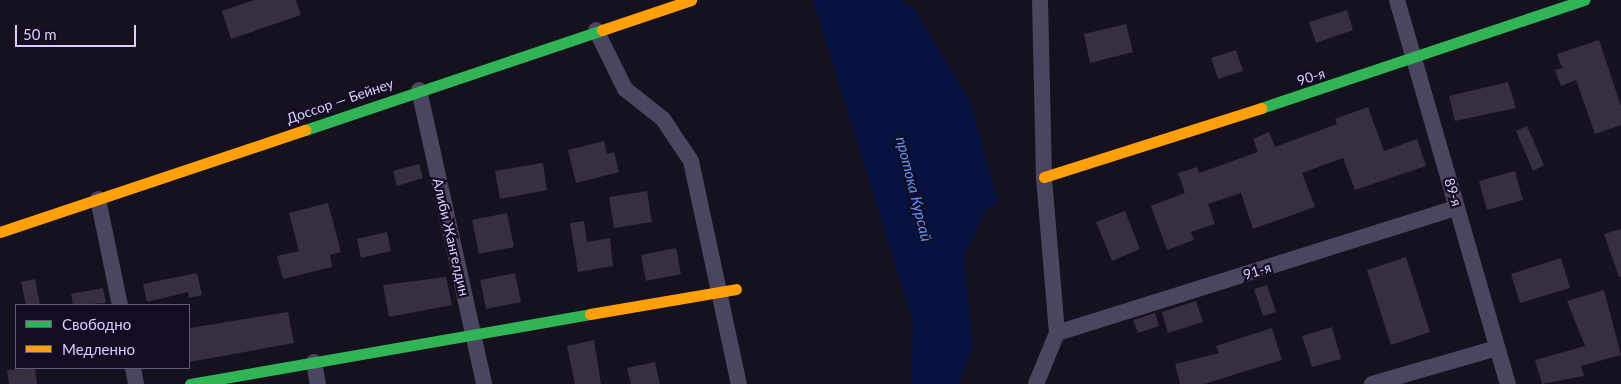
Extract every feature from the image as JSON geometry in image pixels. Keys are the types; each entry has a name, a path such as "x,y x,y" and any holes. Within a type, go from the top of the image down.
{"main road":[{"name":"Доссор — Бейнеу","path":"0,232 596,30 691,0"},
{"name":"90-я","path":"1044,177 1413,60 1584,0"},
{"path":"190,384 729,290"}],"street":[{"path":"1036,384 1057,334 1044,177 1040,0"},
{"name":"89-я","path":"1397,0 1508,384"},
{"path":"596,30 625,89 663,119 691,161 729,290 739,384"},
{"name":"Алиби Жангелдин","path":"419,90 484,384"},
{"path":"98,199 120,304"},
{"name":"91-я","path":"1057,334 1457,208"},
{"path":"1372,384 1497,348"},
{"path":"314,362 318,384"},
{"path":"133,369 136,384"}],"water":[{"name":"протока Курсай","path":"813,0 901,0 915,10 971,102 998,202 985,211 964,258 973,347 959,384 911,384 913,322"}],"building":[{"path":"254,0 296,0 301,15 231,39 222,11"},
{"path":"1347,10 1353,30 1316,43 1309,22"},
{"path":"1126,24 1133,52 1090,63 1084,34"},
{"path":"1599,40 1621,106 1621,125 1595,134 1576,80 1561,86 1555,70 1562,68 1557,54"},
{"path":"1236,50 1243,71 1218,79 1211,58"},
{"path":"1508,82 1516,108 1455,121 1449,96"},
{"path":"1368,107 1384,151 1417,139 1426,166 1355,190 1343,158 1302,173 1315,207 1253,229 1241,193 1208,204 1215,224 1191,232 1194,240 1167,250 1151,206 1185,193 1178,173 1197,167 1199,173 1258,152 1253,139 1269,132 1275,147 1337,124 1335,119"},
{"path":"1527,126 1544,165 1533,171 1516,131"},
{"path":"604,141 607,154 614,152 619,172 576,183 568,150"},
{"path":"543,163 547,190 500,199 495,171"},
{"path":"419,164 423,178 397,186 393,171"},
{"path":"1515,171 1523,200 1487,210 1479,181"},
{"path":"647,191 652,222 614,228 609,197"},
{"path":"328,203 341,252 330,255 332,267 283,279 277,256 299,251 289,213"},
{"path":"1125,211 1140,249 1112,261 1096,222"},
{"path":"507,213 514,247 479,254 472,220"},
{"path":"584,221 587,242 610,238 613,266 578,272 570,223"},
{"path":"1621,229 1621,277 1619,277 1604,234"},
{"path":"387,232 391,251 361,258 357,239"},
{"path":"676,248 681,274 646,281 641,255"},
{"path":"1406,257 1430,332 1391,345 1367,270"},
{"path":"1561,258 1570,288 1520,303 1511,274"},
{"path":"197,273 202,295 189,298 188,292 147,302 143,284"},
{"path":"515,273 521,302 486,309 480,280"},
{"path":"446,277 452,305 389,317 383,285"},
{"path":"35,279 40,304 26,304 21,282"},
{"path":"1267,285 1276,312 1263,316 1254,289"},
{"path":"103,288 106,303 73,304 71,294"},
{"path":"1604,290 1621,355 1581,366 1584,376 1542,384 1535,360 1585,346 1567,301"},
{"path":"1196,301 1203,322 1168,333 1162,312"},
{"path":"288,312 294,343 190,362 190,328"},
{"path":"1155,313 1159,326 1138,333 1133,320"},
{"path":"1332,327 1341,359 1312,367 1302,336"},
{"path":"1272,328 1282,360 1204,384 1180,384 1175,364 1219,353 1216,346"},
{"path":"594,340 601,384 575,384 567,346"},
{"path":"655,362 660,384 631,384 627,368"},
{"path":"35,369 37,384 9,384 7,370"}],"traffic: fast":[{"path":"1261,108 1584,0"},
{"path":"305,130 602,30"},
{"path":"190,384 590,314"}],"traffic: slow":[{"path":"602,30 691,0"},
{"path":"1044,177 1261,108"},
{"path":"0,232 305,130"},
{"path":"590,314 736,289"}]}
